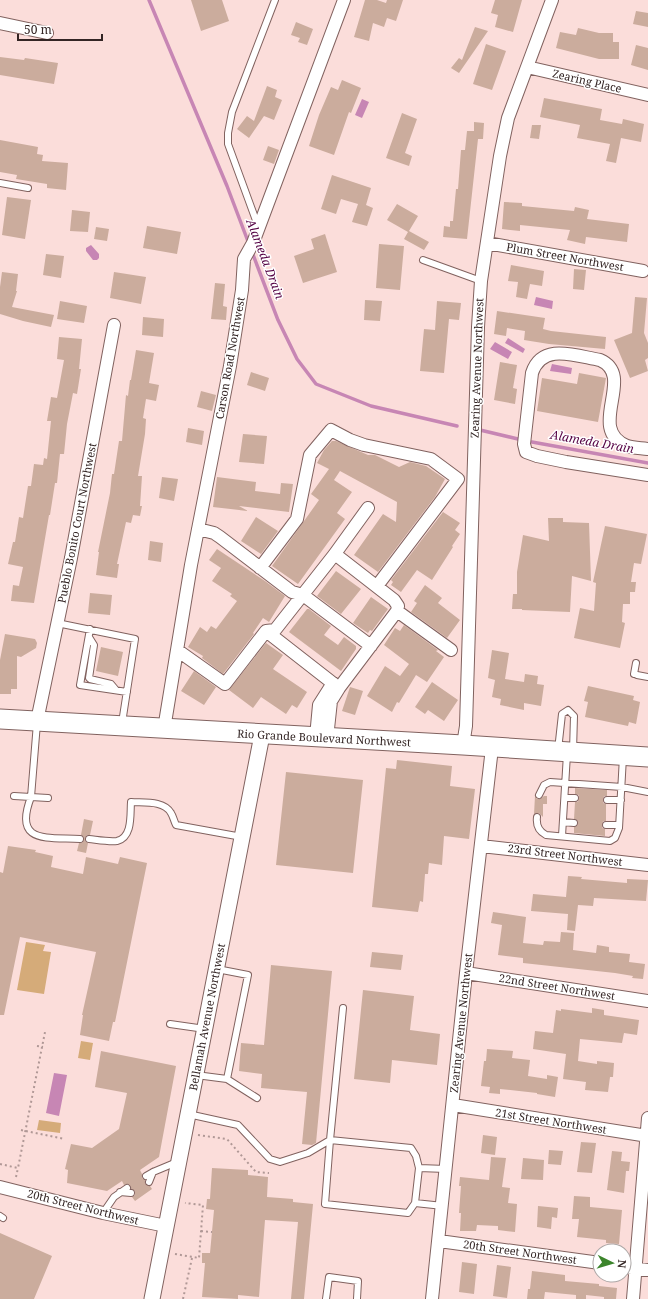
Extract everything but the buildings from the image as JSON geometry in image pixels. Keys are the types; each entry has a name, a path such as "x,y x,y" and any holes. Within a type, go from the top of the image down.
{"main road":[{"name":"Rio Grande Boulevard Northwest","path":"0,719 164,730 463,745 648,757"}],"street":[{"name":"Carson Road Northwest","path":"164,730 198,529 230,366 242,290 244,259 253,243 344,0"},
{"name":"Zearing Avenue Northwest","path":"463,745 466,726 478,327 481,281 500,156 508,118 552,0"},
{"path":"0,24 46,33"},
{"name":"Zearing Place","path":"527,67 648,95"},
{"name":"Plum Street Northwest","path":"487,243 644,270"},
{"name":"Pueblo Bonito Court Northwest","path":"37,721 71,558 114,325"},
{"path":"648,449 628,446 615,438 612,434 609,419 614,378 611,369 605,363 600,360 561,353 547,354 536,363 532,373 524,438 526,452 537,456 566,462 648,475"},
{"path":"260,568 297,519 310,455 331,430 350,440 364,445 431,459 458,479 377,586"},
{"path":"177,650 225,684 266,631 275,630 334,555 368,508"},
{"path":"198,529 214,533 292,592 302,595 371,646"},
{"path":"321,738 319,705 371,646 398,611 398,606 394,600 334,555"},
{"path":"398,611 451,650"},
{"path":"266,631 336,686"},
{"name":"Bellamah Avenue Northwest","path":"152,1299 262,735"},
{"name":"Zearing Avenue Northwest","path":"432,1299 443,1206 466,973 492,748"},
{"name":"23rd Street Northwest","path":"481,846 648,865"},
{"name":"22nd Street Northwest","path":"466,973 648,1002"},
{"name":"21st Street Northwest","path":"453,1105 647,1136"},
{"path":"632,1252 648,1118"},
{"name":"20th Street Northwest","path":"0,1187 103,1213 166,1226"},
{"name":"20th Street Northwest","path":"439,1241 592,1262"},
{"path":"632,1267 648,1270"},
{"path":"632,1283 633,1299"}],"lane":[{"path":"258,228 228,144 228,133 232,112 275,0"},
{"path":"0,183 28,188"},
{"path":"423,260 481,281"},
{"path":"57,622 135,639 122,727"},
{"path":"90,629 80,685 127,692"},
{"path":"89,637 94,645 89,678 90,680 111,684 116,690"},
{"path":"636,663 636,674 648,677"},
{"path":"562,836 566,783 566,752 562,714 568,710 574,716 566,752"},
{"path":"37,721 31,797 26,809 25,822 28,830 38,836 80,839"},
{"path":"537,817 536,824 541,832 546,835 610,841 615,838 619,825 623,756"},
{"path":"539,795 544,785 550,782 622,786 648,792"},
{"path":"14,796 48,798"},
{"path":"565,798 575,798"},
{"path":"607,800 621,800"},
{"path":"89,839 118,840 123,838 128,832 130,824 131,802 166,806 171,812 176,825 242,837"},
{"path":"563,822 574,823"},
{"path":"606,825 619,825"},
{"path":"216,969 248,975 227,1079"},
{"path":"188,1114 238,1125 270,1159 280,1162 308,1153 330,1140 411,1148 416,1156 419,1168 415,1204 408,1213 325,1204 330,1140 343,1008"},
{"path":"170,1024 205,1029"},
{"path":"196,1075 227,1079 257,1098"},
{"path":"148,1179 153,1172 179,1162"},
{"path":"419,1168 446,1170"},
{"path":"103,1213 110,1201 120,1192 129,1190"},
{"path":"415,1204 443,1206"},
{"path":"326,1299 329,1277 358,1281 357,1299"}],"path":[{"path":"16,1177 45,1032"},
{"path":"37,1046 43,1047"},
{"path":"21,1130 65,1139"},
{"path":"198,1135 227,1139 256,1172 269,1173"},
{"path":"0,1164 18,1168"},
{"path":"175,1254 199,1258 203,1206 185,1203"},
{"path":"201,1231 212,1232"},
{"path":"183,1299 192,1258"}],"shaded area":[{"path":"362,99 369,102 362,118 355,115"},
{"path":"91,245 99,254 99,258 97,260 93,260 86,251 86,248"},
{"path":"536,297 553,301 552,309 534,305"},
{"path":"508,338 525,349 523,353 505,343"},
{"path":"495,342 512,352 508,359 490,349"},
{"path":"552,364 572,368 571,374 550,371"},
{"path":"26,942 45,945 43,951 51,952 44,994 17,990"},
{"path":"81,1041 93,1043 90,1060 78,1058"},
{"path":"54,1073 67,1075 59,1116 46,1113"},
{"path":"39,1120 61,1123 60,1133 37,1130"}],"waterway":[{"name":"Alameda Drain","path":"149,0 227,186 249,244"},
{"name":"Alameda Drain","path":"252,252 278,320 297,359 316,384 371,406 457,426"},
{"name":"Alameda Drain","path":"480,430 518,439"},
{"name":"Alameda Drain","path":"532,442 648,463"}]}
